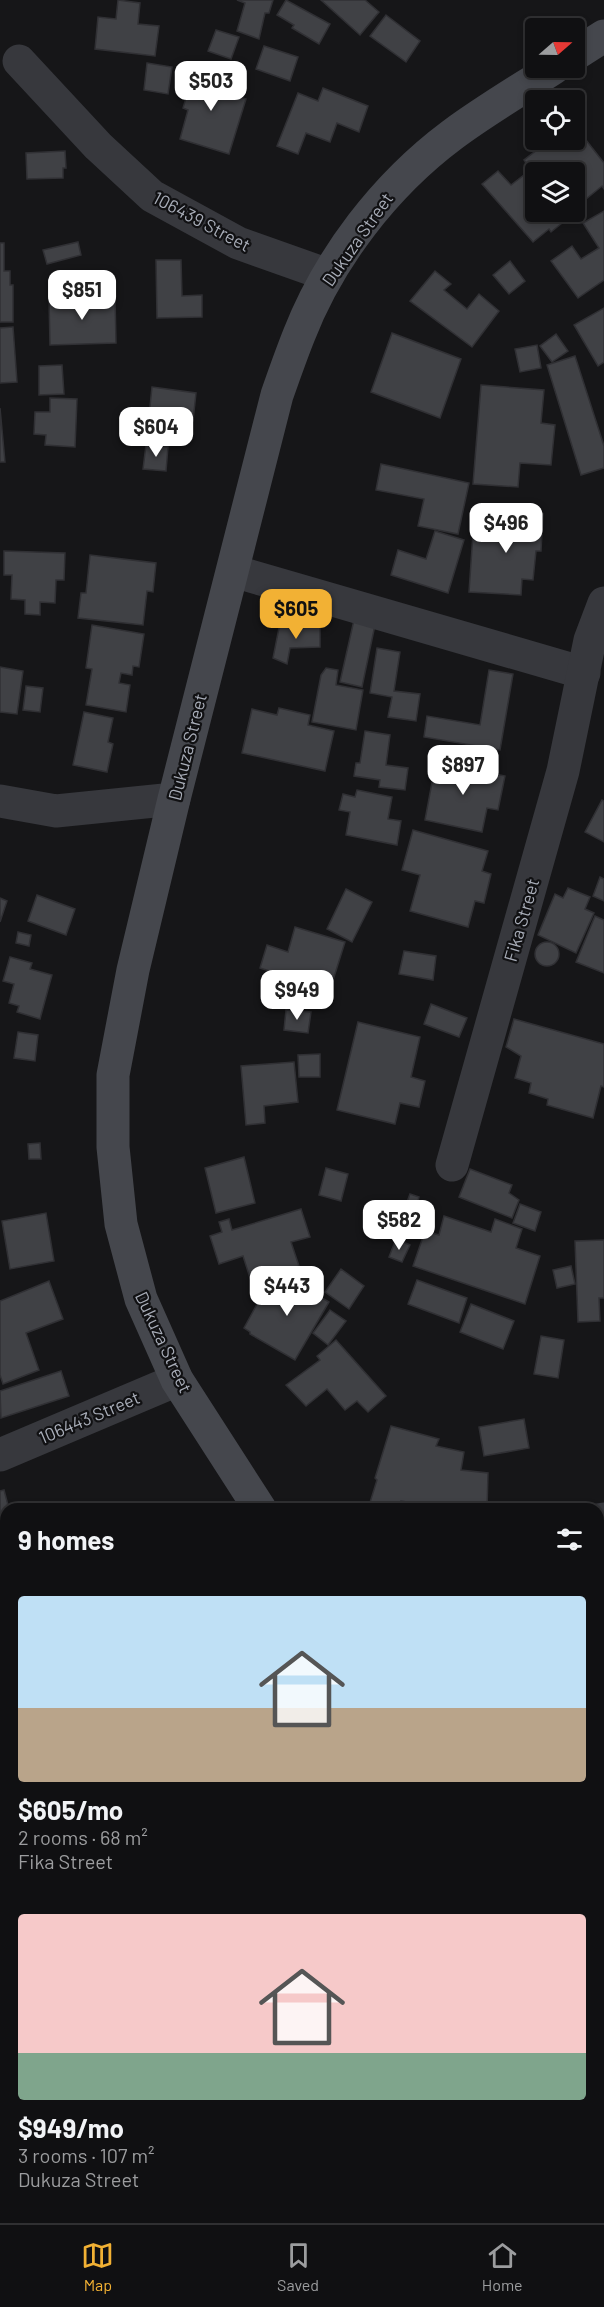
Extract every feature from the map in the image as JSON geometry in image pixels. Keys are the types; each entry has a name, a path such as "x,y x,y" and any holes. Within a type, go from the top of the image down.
{"main road":[{"path":"585,48 604,36"},
{"name":"Dukuza Street","path":"256,1503 177,1380 141,1299 122,1224 113,1137 113,1075 134,970 174,799 277,395 299,334 328,275 361,226 394,186 451,136 539,78"}],"street":[{"name":"106439 Street","path":"19,61 98,146 152,196 238,243 328,275"},
{"path":"232,571 584,673"},
{"name":"Fika Street","path":"452,1165 563,771 590,640 604,603"},
{"path":"0,801 56,811 174,799"},
{"name":"106443 Street","path":"0,1455 177,1380"}],"building":[{"path":"118,0 140,3 138,24 159,26 155,56 95,49 98,17 116,19"},
{"path":"237,0 273,0 269,13 265,13 259,39 237,31 245,3"},
{"path":"286,0 330,24 319,44 292,28 294,25 277,15"},
{"path":"321,0 365,0 379,12 360,35"},
{"path":"386,15 420,41 406,62 370,36"},
{"path":"216,30 239,37 231,59 208,51"},
{"path":"264,46 298,57 290,81 256,69"},
{"path":"147,63 172,67 168,94 144,90"},
{"path":"196,65 223,73 217,90 246,99 229,154 180,139 188,110 183,108"},
{"path":"323,88 368,106 359,132 337,123 330,142 306,133 298,154 277,146 298,93 318,101"},
{"path":"585,139 604,163 604,189 602,186 585,198 585,162 526,162 524,160 537,150 585,150"},
{"path":"65,151 66,168 63,168 63,178 27,179 26,153"},
{"path":"498,171 511,185 525,174 525,222 563,222 551,232 549,229 533,242 482,184"},
{"path":"604,211 604,280 578,298 551,261 572,246 581,259 599,248 583,223"},
{"path":"78,242 81,255 47,264 43,250"},
{"path":"0,243 4,243 4,271 10,271 10,285 13,285 13,322 0,322"},
{"path":"156,260 181,260 182,296 202,295 202,317 157,318"},
{"path":"510,261 525,281 509,294 493,275"},
{"path":"435,271 451,284 444,290 467,309 479,294 499,311 472,347 410,301"},
{"path":"115,297 116,343 50,345 49,299"},
{"path":"604,308 604,362 598,366 574,325"},
{"path":"13,327 17,382 0,383 0,328"},
{"path":"392,333 461,359 440,418 371,392"},
{"path":"556,334 568,351 552,362 540,346"},
{"path":"537,345 541,368 520,372 515,349"},
{"path":"575,356 604,446 604,468 581,475 547,365"},
{"path":"62,365 64,394 39,395 39,366"},
{"path":"481,385 544,390 541,423 555,425 551,465 520,463 518,487 473,484"},
{"path":"152,387 196,393 193,421 149,416"},
{"path":"50,398 77,399 75,447 45,445 46,435 34,434 35,412 50,412"},
{"path":"0,408 5,462 0,462"},
{"path":"146,445 168,447 166,471 143,469"},
{"path":"381,464 469,483 458,534 418,526 424,499 376,490"},
{"path":"495,511 543,514 541,551 536,551 533,580 522,579 521,595 469,592 473,533 493,535"},
{"path":"435,531 464,540 448,593 391,575 398,550 426,559"},
{"path":"4,551 65,553 64,580 56,580 55,603 40,602 40,615 25,614 25,600 11,599 12,575 4,575"},
{"path":"90,555 156,563 153,592 147,591 143,625 78,618 81,593 86,593"},
{"path":"354,620 375,625 362,687 340,682"},
{"path":"92,625 144,634 139,667 133,666 132,675 121,673 119,683 130,685 126,712 86,705 92,669 86,668"},
{"path":"284,625 320,626 320,647 290,648 287,664 273,658 279,628"},
{"path":"377,648 400,652 394,691 420,694 416,721 388,717 392,697 370,693"},
{"path":"0,667 23,671 17,714 0,712"},
{"path":"326,668 338,670 336,685 363,690 356,730 312,722 321,675"},
{"path":"489,670 513,674 500,750 424,737 427,716 480,725"},
{"path":"26,686 43,688 40,712 23,710"},
{"path":"279,708 310,715 308,725 334,731 325,771 242,753 252,709 277,715"},
{"path":"84,712 113,718 108,742 113,744 107,772 73,765"},
{"path":"365,731 390,735 386,765 408,768 405,790 379,787 380,780 354,776 356,763 360,763"},
{"path":"436,761 505,776 498,810 487,808 482,832 425,820"},
{"path":"357,790 392,797 388,819 401,821 397,845 346,835 350,812 339,810 343,794 355,797"},
{"path":"602,800 604,801 604,842 585,832"},
{"path":"413,830 488,851 482,871 491,874 484,903 475,901 468,927 410,911 420,875 402,870"},
{"path":"600,877 604,879 604,901 593,896"},
{"path":"568,888 590,897 585,909 594,913 576,953 538,935 555,894 563,898"},
{"path":"346,889 372,902 352,942 327,929"},
{"path":"37,895 75,909 66,935 28,921"},
{"path":"0,898 7,901 0,922"},
{"path":"595,916 604,920 604,973 576,962"},
{"path":"295,927 345,942 329,993 278,978 279,974 260,968 267,945 288,952"},
{"path":"18,932 31,935 29,946 16,943"},
{"path":"547,942 552,943 558,949 558,959 552,965 547,966 542,965 536,959 535,954 536,949 542,943"},
{"path":"404,951 436,956 433,980 399,974"},
{"path":"10,957 32,963 30,969 52,975 40,1019 17,1012 19,1006 9,1003 14,984 3,981"},
{"path":"431,1004 467,1018 459,1037 424,1024"},
{"path":"286,1010 311,1012 308,1033 284,1030"},
{"path":"514,1019 604,1044 604,1087 601,1086 593,1118 547,1105 548,1099 529,1093 531,1083 515,1078 521,1056 506,1047"},
{"path":"358,1022 420,1037 411,1077 425,1081 419,1107 400,1103 395,1124 337,1110"},
{"path":"18,1032 38,1035 35,1061 14,1058"},
{"path":"320,1054 320,1077 299,1077 298,1055"},
{"path":"294,1062 298,1102 264,1106 265,1123 246,1125 241,1066"},
{"path":"40,1143 41,1159 29,1159 28,1144"},
{"path":"244,1157 255,1203 216,1213 205,1168"},
{"path":"326,1168 348,1174 341,1201 319,1195"},
{"path":"470,1169 512,1185 509,1193 519,1200 512,1218 459,1197"},
{"path":"410,1194 419,1197 410,1232 400,1229 403,1218 399,1217 403,1201 407,1202"},
{"path":"520,1204 541,1212 535,1231 513,1223"},
{"path":"301,1209 310,1237 291,1242 299,1266 251,1281 243,1256 219,1264 210,1236 222,1232 219,1222 229,1219 232,1230"},
{"path":"46,1213 54,1261 10,1269 2,1221"},
{"path":"444,1216 491,1232 495,1219 522,1229 516,1248 540,1256 525,1304 413,1266 425,1231 439,1235"},
{"path":"396,1239 410,1245 402,1262 389,1257"},
{"path":"604,1240 604,1298 599,1298 600,1321 578,1322 575,1241"},
{"path":"571,1266 575,1284 557,1288 553,1270"},
{"path":"341,1269 364,1286 349,1309 325,1292"},
{"path":"284,1275 329,1302 295,1360 250,1334 244,1328 262,1295 270,1299"},
{"path":"417,1280 467,1298 459,1323 408,1304"},
{"path":"49,1281 63,1319 26,1333 39,1370 3,1384 0,1375 0,1301"},
{"path":"471,1304 514,1321 503,1349 460,1332"},
{"path":"330,1310 346,1321 328,1345 313,1333"},
{"path":"541,1336 564,1340 558,1378 534,1374"},
{"path":"336,1340 386,1396 368,1412 357,1401 345,1410 327,1389 306,1406 286,1385 320,1360 317,1356"},
{"path":"61,1371 69,1396 1,1418 0,1391"},
{"path":"524,1419 529,1448 484,1456 479,1427"},
{"path":"391,1426 439,1439 436,1446 464,1452 461,1470 488,1473 487,1503 401,1501 400,1503 370,1503 377,1480 375,1478"},
{"path":"4,1490 7,1503 0,1503 0,1491"}]}
